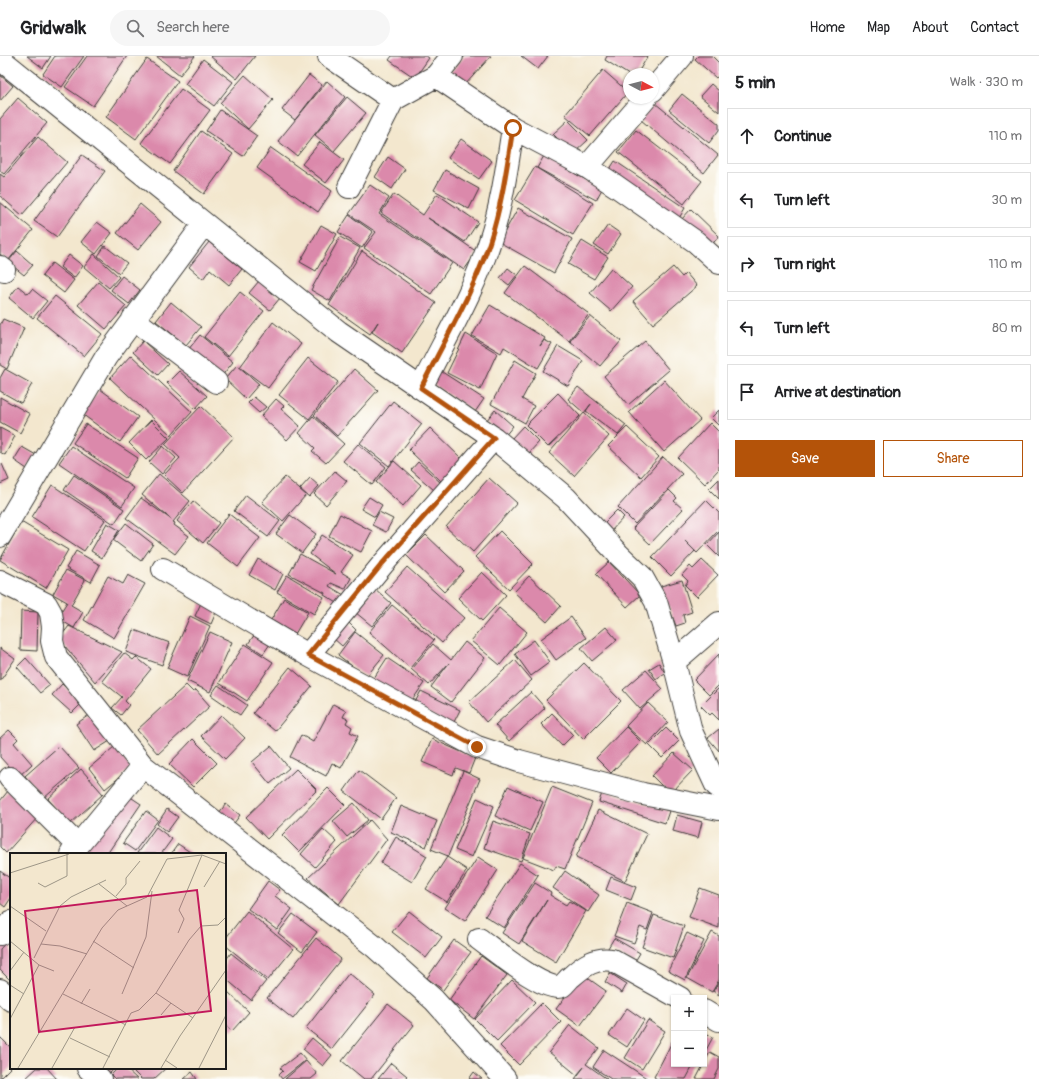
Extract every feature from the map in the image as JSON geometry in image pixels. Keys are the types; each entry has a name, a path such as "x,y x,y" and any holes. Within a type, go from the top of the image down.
{"street":[{"path":"330,56 392,100"},
{"path":"350,187 392,100 436,76 452,56"},
{"path":"659,83 682,56"},
{"path":"0,59 339,332 494,438 566,498 642,577 656,602 674,662 691,731 716,784 719,787"},
{"path":"436,76 513,128 587,168 696,242 719,263"},
{"path":"587,168 641,104"},
{"path":"421,388 479,269 490,241 504,186 513,128"},
{"path":"0,536 106,357 204,224"},
{"path":"133,319 216,382"},
{"path":"308,655 382,564 494,438"},
{"path":"163,568 308,655 477,747 519,761 643,794 719,809"},
{"path":"0,582 46,604 51,613 53,627 52,641 56,658 143,766 375,947 434,1000 505,1079"},
{"path":"674,662 719,622"},
{"path":"10,778 75,850 143,766"},
{"path":"0,934 10,923"},
{"path":"479,939 534,978 546,984 562,986 586,965 604,958 612,960 675,995"},
{"path":"0,990 10,999"},
{"path":"707,1013 719,1020"},
{"path":"89,1069 100,1079"}],"building":[{"path":"27,56 51,56 43,68"},
{"path":"55,56 84,56 62,87 43,74"},
{"path":"87,56 127,56 93,106 65,87"},
{"path":"156,56 195,56 180,75"},
{"path":"210,56 255,56 237,79"},
{"path":"392,56 426,56 429,58 415,78 389,60"},
{"path":"465,56 491,56 464,86 450,73"},
{"path":"521,56 548,56 538,69"},
{"path":"607,56 648,56 641,68 623,68 623,71 605,60"},
{"path":"698,56 712,56 719,63 719,75 716,78 695,59"},
{"path":"147,59 178,81 136,139 106,117"},
{"path":"203,59 233,82 214,106 185,84"},
{"path":"603,70 623,88 623,98 590,136 565,115"},
{"path":"0,75 13,86 0,101"},
{"path":"245,75 273,100 248,129 220,103"},
{"path":"309,75 322,85 295,120 282,110"},
{"path":"327,81 345,97 297,156 278,141"},
{"path":"711,84 719,91 719,112 700,96"},
{"path":"181,89 210,110 170,164 141,143"},
{"path":"682,94 719,124 719,130 709,143 669,110"},
{"path":"347,97 366,113 334,151 315,135"},
{"path":"18,98 47,123 4,174 0,171 0,119"},
{"path":"654,104 656,104 718,155 704,173 641,120"},
{"path":"220,110 257,136 243,156 206,131"},
{"path":"568,120 588,140 573,154 553,134"},
{"path":"636,130 702,181 684,204 618,152"},
{"path":"201,131 233,154 204,194 173,171"},
{"path":"38,137 67,162 22,215 0,196 0,174 4,177"},
{"path":"461,139 492,161 479,179 448,158"},
{"path":"320,142 344,160 326,183 302,164"},
{"path":"271,148 332,191 318,212 257,168"},
{"path":"82,155 105,171 57,237 34,221"},
{"path":"544,156 602,189 596,200 537,168"},
{"path":"388,157 405,169 392,189 375,177"},
{"path":"615,161 685,208 678,220 608,172"},
{"path":"535,167 593,203 573,235 515,200"},
{"path":"445,170 479,189 469,209 434,190"},
{"path":"370,185 389,198 379,214 452,263 431,294 364,248 376,232 349,214"},
{"path":"394,194 423,215 437,194 478,222 465,242 428,218 477,252 464,270 381,213"},
{"path":"0,202 33,230 8,261 0,254"},
{"path":"140,204 161,222 138,250 117,233"},
{"path":"518,208 572,239 554,273 499,242"},
{"path":"691,209 719,236 710,247 681,220"},
{"path":"349,215 373,232 362,248 338,232"},
{"path":"97,222 112,233 96,254 81,242"},
{"path":"321,225 337,234 316,271 300,262"},
{"path":"608,225 621,234 608,254 594,245"},
{"path":"340,237 360,248 330,301 311,290"},
{"path":"582,241 608,257 594,279 568,264"},
{"path":"209,242 242,269 229,285 210,269 203,279 189,267"},
{"path":"105,246 127,263 119,273 98,256"},
{"path":"17,251 33,265 24,275 8,262"},
{"path":"362,251 436,303 402,353 372,332 378,322 370,334 329,305"},
{"path":"94,254 119,277 109,288 84,267"},
{"path":"69,255 83,266 74,278 60,267"},
{"path":"52,263 74,280 64,293 42,276"},
{"path":"525,266 589,314 569,341 505,293"},
{"path":"673,267 682,277 686,273 697,286 653,324 633,301"},
{"path":"508,268 517,275 509,285 500,278"},
{"path":"611,268 632,287 611,311 590,293"},
{"path":"122,276 140,290 129,304 111,290"},
{"path":"259,281 280,298 270,310 249,293"},
{"path":"98,282 126,306 106,329 78,305"},
{"path":"18,286 28,294 32,289 47,301 33,318 9,298"},
{"path":"240,292 264,311 228,356 204,337"},
{"path":"55,296 102,334 84,356 37,318"},
{"path":"171,302 201,327 186,345 156,321"},
{"path":"490,305 545,338 540,346 544,340 552,344 538,368 504,347 501,353 472,336"},
{"path":"590,316 621,341 600,366 570,341"},
{"path":"3,319 24,328 7,369 0,365 0,325"},
{"path":"273,322 301,344 268,388 240,367"},
{"path":"466,334 497,353 480,390 447,373"},
{"path":"200,335 233,362 221,377 188,350"},
{"path":"143,341 168,364 158,375 133,352"},
{"path":"645,341 669,370 628,405 604,376"},
{"path":"558,346 583,361 568,386 543,371"},
{"path":"131,355 192,412 171,435 110,378"},
{"path":"308,358 338,382 309,419 279,395"},
{"path":"515,360 536,373 522,399 534,406 525,423 491,404"},
{"path":"237,365 259,384 246,399 225,379"},
{"path":"5,369 32,384 21,403 0,391 0,378"},
{"path":"354,369 378,390 337,436 314,415"},
{"path":"439,370 484,399 475,412 431,383"},
{"path":"179,371 207,396 195,409 167,383"},
{"path":"664,380 700,420 664,452 629,412"},
{"path":"578,387 626,425 618,435 586,411 591,404 584,413 568,399"},
{"path":"100,389 138,417 120,442 82,414"},
{"path":"558,393 580,416 548,447 526,425"},
{"path":"0,397 30,414 20,433 0,422"},
{"path":"254,397 266,407 259,413 248,403"},
{"path":"276,399 284,406 281,409 300,426 287,440 261,416"},
{"path":"393,401 422,424 389,466 360,443"},
{"path":"201,406 234,437 183,493 164,475 180,458 165,444"},
{"path":"495,410 513,426 504,437 486,421"},
{"path":"719,410 719,426 711,418"},
{"path":"584,413 609,436 574,476 549,453"},
{"path":"313,416 344,444 326,463 312,451 315,448 299,433"},
{"path":"151,420 169,438 146,460 129,443"},
{"path":"710,423 719,432 719,469 705,484 678,458"},
{"path":"86,424 138,458 125,478 73,443"},
{"path":"523,426 539,442 528,454 511,439"},
{"path":"627,427 659,457 641,477 608,446"},
{"path":"0,428 15,436 5,455 0,452"},
{"path":"430,428 462,459 441,481 409,450"},
{"path":"358,444 386,467 372,485 343,461"},
{"path":"71,446 134,488 122,506 59,463"},
{"path":"163,446 176,458 162,474 149,462"},
{"path":"22,447 36,455 27,469 14,460"},
{"path":"663,457 682,474 635,524 618,507"},
{"path":"394,461 421,485 403,506 376,482"},
{"path":"418,462 441,483 434,490 411,470"},
{"path":"2,464 9,480 0,484 0,465"},
{"path":"335,471 347,481 326,505 314,494"},
{"path":"159,474 190,501 173,522 175,523 174,525 189,536 175,554 126,518 141,498 172,520 142,495"},
{"path":"74,475 124,509 114,524 64,490"},
{"path":"285,477 306,495 283,521 262,502"},
{"path":"310,478 319,486 309,497 300,489"},
{"path":"489,478 517,503 473,552 446,527"},
{"path":"719,479 719,499 709,489"},
{"path":"52,485 105,520 84,551 32,517"},
{"path":"669,490 677,498 674,501 683,509 650,544 633,528"},
{"path":"246,495 280,521 268,537 234,511"},
{"path":"369,497 382,505 375,517 361,509"},
{"path":"706,500 719,513 719,530 697,553 695,551 671,576 652,557"},
{"path":"193,501 219,523 203,543 177,521"},
{"path":"617,510 624,517 610,532 603,524"},
{"path":"379,512 393,519 386,532 372,525"},
{"path":"229,514 260,538 238,567 207,543"},
{"path":"340,514 372,531 361,552 329,536"},
{"path":"290,515 316,534 302,553 276,534"},
{"path":"21,522 68,550 46,588 0,560"},
{"path":"107,523 119,530 102,558 91,551"},
{"path":"126,523 153,544 141,561 113,540"},
{"path":"500,531 533,564 509,589 475,557"},
{"path":"719,532 719,557 707,545"},
{"path":"322,535 353,555 341,572 351,578 345,589 331,583 329,586 344,595 339,604 324,595 325,593 289,574 300,554 336,574 310,554"},
{"path":"426,535 464,571 444,592 406,555"},
{"path":"76,551 100,565 91,582 66,568"},
{"path":"258,559 283,574 275,590 249,575"},
{"path":"702,560 718,575 697,597 685,585 688,581 682,575 690,566 693,569"},
{"path":"609,562 640,595 627,607 596,574"},
{"path":"407,567 464,618 442,643 385,592"},
{"path":"66,570 85,580 71,605 83,612 74,628 57,618 67,602 53,594"},
{"path":"482,572 506,595 482,621 458,598"},
{"path":"128,575 145,584 114,638 84,620 108,576 123,584"},
{"path":"287,575 324,597 314,614 277,592"},
{"path":"529,576 561,606 547,622 514,592"},
{"path":"682,580 692,612 683,615 685,623 676,626 661,586"},
{"path":"374,588 391,603 372,626 355,612"},
{"path":"284,598 308,612 295,634 271,620"},
{"path":"201,603 217,610 211,624 195,616"},
{"path":"392,605 434,640 410,668 369,632"},
{"path":"499,608 527,632 500,665 471,641"},
{"path":"21,611 38,612 37,651 20,650"},
{"path":"190,616 210,626 187,677 167,668"},
{"path":"571,617 586,638 556,660 541,639"},
{"path":"347,621 356,630 342,646 333,638"},
{"path":"69,626 122,652 95,682 59,639"},
{"path":"606,627 617,640 592,661 581,648"},
{"path":"134,630 170,643 162,665 126,652"},
{"path":"210,632 232,642 210,692 187,681"},
{"path":"355,632 384,655 366,677 338,655"},
{"path":"255,634 270,644 263,654 248,644"},
{"path":"534,640 550,662 531,676 515,654"},
{"path":"465,642 485,658 451,702 431,687 449,663 429,685 411,669 433,644 451,660"},
{"path":"245,644 273,662 247,701 219,683"},
{"path":"0,648 15,659 0,681"},
{"path":"124,653 133,660 136,657 151,669 125,701 129,705 121,715 112,708 122,697 102,681"},
{"path":"719,654 719,685 709,695 694,680"},
{"path":"26,658 50,685 40,693 17,667"},
{"path":"387,658 424,683 409,705 372,681"},
{"path":"515,660 532,680 486,722 469,702"},
{"path":"584,663 621,701 583,739 546,700"},
{"path":"659,663 665,673 656,679 649,669"},
{"path":"290,667 312,686 275,731 253,713"},
{"path":"646,670 663,689 640,709 623,690"},
{"path":"62,684 82,703 72,713 52,695"},
{"path":"186,685 193,692 196,690 210,706 158,754 137,730"},
{"path":"218,685 247,705 240,715 211,695"},
{"path":"719,688 719,720 712,713 710,715 701,706"},
{"path":"421,691 460,710 452,726 413,706"},
{"path":"531,692 545,708 509,741 495,725"},
{"path":"648,703 668,722 647,745 626,726"},
{"path":"333,704 346,711 343,717 348,719 346,723 352,727 350,732 358,736 341,768 332,763 326,776 290,757 301,735 313,742"},
{"path":"92,713 110,741 94,751 76,724"},
{"path":"552,713 573,735 562,746 541,724"},
{"path":"221,715 245,738 225,759 201,736"},
{"path":"626,727 641,742 611,773 596,758"},
{"path":"666,728 679,741 662,758 649,745"},
{"path":"719,729 719,751 708,738"},
{"path":"9,730 18,739 14,743 32,764 18,777 0,757 0,738"},
{"path":"193,739 217,763 193,787 169,764"},
{"path":"432,739 475,758 469,773 456,768 453,775 422,762"},
{"path":"59,746 79,768 44,798 25,776"},
{"path":"271,746 289,768 270,784 252,762"},
{"path":"114,747 131,768 105,789 89,768"},
{"path":"674,753 693,770 670,794 652,776"},
{"path":"81,769 103,794 70,824 48,799"},
{"path":"296,769 317,790 267,839 246,817"},
{"path":"359,770 396,798 381,819 344,791"},
{"path":"463,771 480,779 448,856 431,849"},
{"path":"508,786 543,802 530,831 495,816"},
{"path":"552,787 592,803 565,869 556,866 554,870 523,858"},
{"path":"328,788 345,805 299,852 282,835"},
{"path":"603,790 669,811 665,823 599,802"},
{"path":"8,791 38,817 6,853 0,847 0,801"},
{"path":"123,792 141,804 108,853 80,853"},
{"path":"477,798 494,806 472,857 455,850"},
{"path":"354,803 368,820 347,837 333,821"},
{"path":"226,804 240,815 232,826 218,814"},
{"path":"401,806 437,821 426,847 391,832"},
{"path":"167,809 178,817 167,832 157,824"},
{"path":"598,810 647,834 625,881 576,857"},
{"path":"146,811 158,820 135,851 123,843"},
{"path":"677,815 702,822 698,838 673,831"},
{"path":"370,820 387,839 339,904 308,878"},
{"path":"493,821 530,834 521,861 484,848"},
{"path":"156,827 172,839 162,853 137,853"},
{"path":"323,829 337,842 315,867 301,854"},
{"path":"396,837 427,856 412,882 381,863"},
{"path":"178,844 192,853 172,853"},
{"path":"447,857 467,870 447,902 426,889"},
{"path":"478,857 498,870 465,921 445,908"},
{"path":"520,863 538,875 504,928 485,916"},
{"path":"0,871 10,878 10,900 5,907 0,903"},
{"path":"565,871 599,895 588,912 553,888"},
{"path":"611,877 636,887 631,900 606,890"},
{"path":"268,881 280,890 275,896 292,909 277,930 248,909"},
{"path":"535,883 566,905 569,901 586,911 556,962 522,941 547,900 519,944 502,933"},
{"path":"700,888 719,895 719,928 689,917"},
{"path":"627,903 653,913 647,930 640,927 634,943 614,936"},
{"path":"247,911 293,949 268,980 226,946 226,938"},
{"path":"409,911 442,937 426,958 392,932"},
{"path":"293,914 317,932 302,952 278,933"},
{"path":"654,915 684,926 673,958 642,947"},
{"path":"712,932 719,936 719,980 712,992 687,978"},
{"path":"687,933 704,941 685,980 668,971"},
{"path":"10,938 10,980 0,970 0,949"},
{"path":"316,938 341,959 293,1019 267,998"},
{"path":"614,938 640,953 634,963 608,948"},
{"path":"454,940 471,952 443,990 427,978"},
{"path":"231,953 266,981 251,1000 226,979 226,960"},
{"path":"481,956 507,975 474,1019 449,1000"},
{"path":"349,973 375,995 332,1049 306,1028"},
{"path":"610,973 627,984 622,993 605,982"},
{"path":"582,974 606,991 580,1026 556,1009"},
{"path":"512,980 535,1002 497,1041 475,1019"},
{"path":"719,982 719,995 713,991"},
{"path":"228,992 249,1012 232,1031 226,1026 226,993"},
{"path":"542,1003 561,1022 519,1065 500,1046"},
{"path":"388,1004 414,1025 371,1079 364,1079 342,1061"},
{"path":"627,1008 644,1020 627,1047 609,1035"},
{"path":"648,1020 665,1031 642,1069 625,1058"},
{"path":"570,1025 599,1048 586,1064 607,1079 575,1079 584,1067 577,1075 549,1052"},
{"path":"707,1034 713,1037 707,1048"},
{"path":"0,1037 10,1047 10,1068 0,1078"},
{"path":"312,1038 332,1055 323,1066 303,1049"},
{"path":"671,1044 671,1067 692,1067 686,1079 657,1079 654,1077"},
{"path":"604,1050 648,1079 611,1079 593,1067"},
{"path":"710,1052 719,1057 719,1069 714,1079 696,1079 702,1067 707,1067 707,1058"},
{"path":"300,1053 306,1060 282,1079 279,1075 283,1071 280,1068"},
{"path":"306,1061 317,1074 311,1079 285,1079"},
{"path":"391,1063 407,1076 404,1079 378,1079"},
{"path":"36,1069 48,1069 57,1079 25,1079"},
{"path":"106,1069 114,1069 110,1073"},
{"path":"117,1069 126,1069 137,1079 115,1079 111,1075"},
{"path":"131,1069 165,1069 154,1079 141,1079"},
{"path":"192,1072 197,1079 184,1079"},
{"path":"474,1072 482,1079 469,1079"}],"route":[{"path":"477,747 308,655 382,564 494,438 421,388 479,269 490,241 504,186 513,128"}]}
